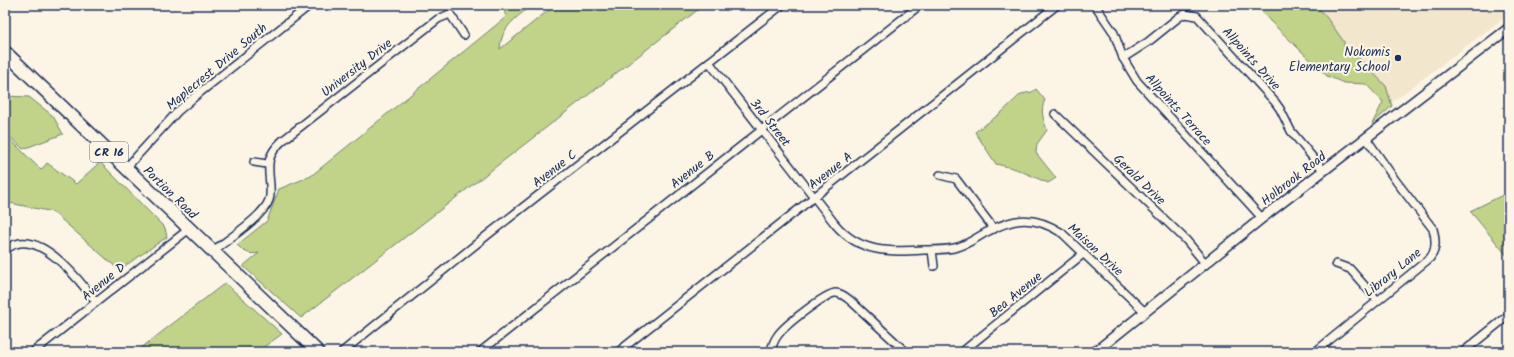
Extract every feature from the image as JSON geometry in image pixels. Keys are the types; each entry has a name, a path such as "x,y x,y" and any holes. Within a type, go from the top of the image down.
{"main road":[{"name":"Portion Road","path":"5,52 318,352"}],"street":[{"name":"Maplecrest Drive South","path":"126,168 178,111 310,5"},
{"name":"Avenue C","path":"342,352 490,233 782,5"},
{"name":"Avenue B","path":"480,352 920,5"},
{"name":"Avenue A","path":"618,352 1056,5"},
{"name":"Allpoints Terrace","path":"1095,5 1114,33 1123,58 1133,76 1262,218"},
{"name":"University Drive","path":"267,164 271,154 282,141 438,19 450,14 464,35"},
{"name":"Allpoints Drive","path":"1123,58 1148,42 1179,17 1185,14 1197,16 1270,95 1280,109 1291,131 1323,170"},
{"name":"Holbrook Road","path":"1095,352 1323,170 1509,28"},
{"name":"3rd Street","path":"709,62 815,197"},
{"name":"Gerald Drive","path":"1055,114 1186,240 1205,263"},
{"name":"Library Lane","path":"1316,352 1377,300 1430,258 1434,253 1435,236 1429,224 1396,181 1366,138"},
{"path":"213,251 253,220 265,208 269,200 270,192 267,164 254,162"},
{"path":"940,175 956,179 994,229"},
{"name":"Maison Drive","path":"815,197 841,231 850,238 867,247 891,252 957,247 1003,225 1018,221 1030,220 1043,222 1062,233 1145,312"},
{"name":"Avenue D","path":"33,352 189,229"},
{"path":"5,250 15,244 23,243 41,247 49,252 80,282 96,302"},
{"path":"932,250 934,266"},
{"name":"Bea Avenue","path":"962,352 1083,254"},
{"path":"1336,264 1350,269 1377,300"},
{"path":"771,352 774,341 782,330 826,296 836,293 846,297 852,302 906,352"},
{"path":"1463,352 1509,315"}],"shaded area":[{"name":"Nokomis Elementary School","path":"1289,5 1509,5 1509,14 1392,102"}],"green space":[{"path":"500,5 532,5 515,19 506,29 501,41 500,49 555,5 704,5 301,318 243,266 259,253 252,254 237,245 267,221 279,189 311,176 506,17 504,10"},
{"path":"1256,5 1316,5 1344,42 1344,46 1359,58 1386,86 1392,106 1372,124 1383,102 1366,84 1344,83 1327,76 1270,21"},
{"path":"1036,89 1045,100 1042,111 1047,130 1037,144 1036,153 1056,178 1048,183 1016,169 996,164 975,132 1001,113 1021,94 1032,92"},
{"path":"5,96 29,97 53,116 63,134 23,149 5,132"},
{"path":"5,134 41,170 47,163 76,184 100,162 165,228 167,237 119,270 53,212 5,202"},
{"path":"1509,192 1509,258 1470,211"},
{"path":"225,283 282,334 261,349 263,352 136,352"}],"place":[{"name":"Nokomis Elementary School","path":"1398,58"}]}
